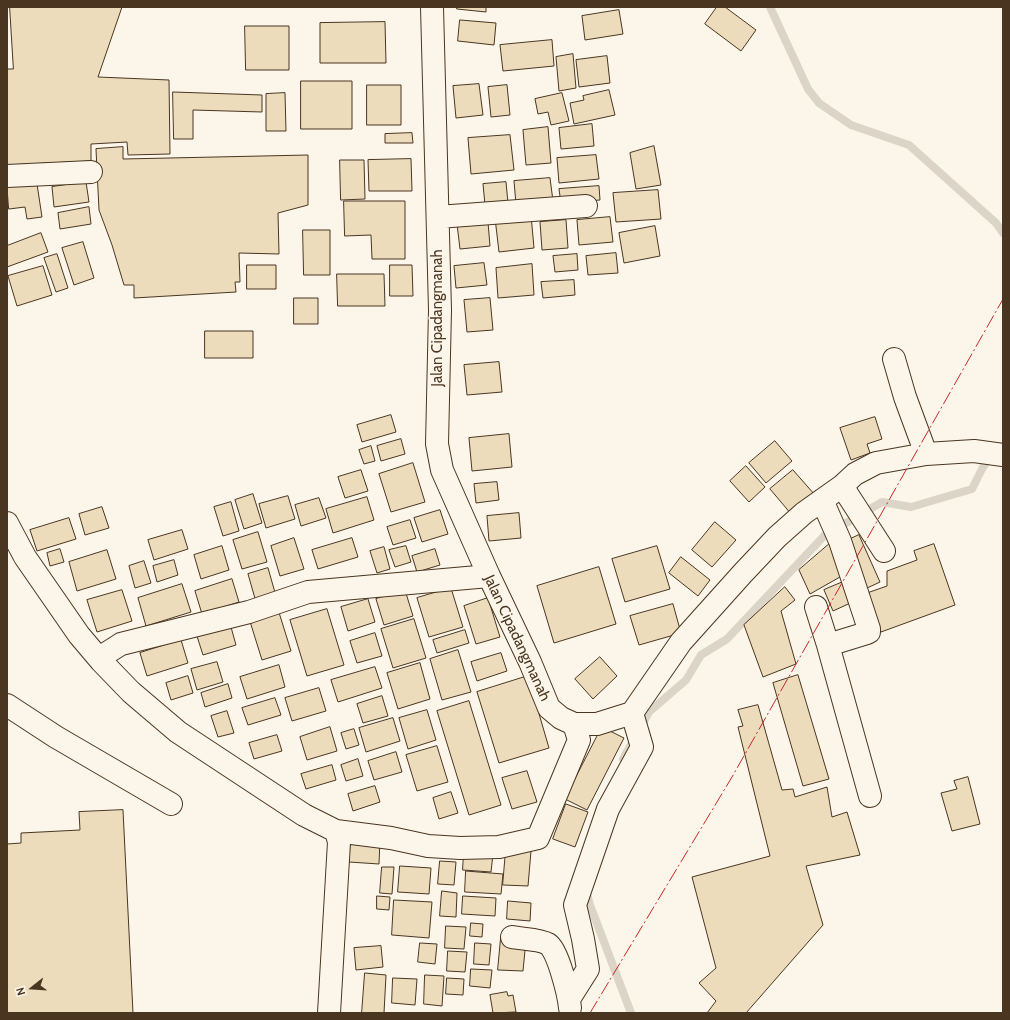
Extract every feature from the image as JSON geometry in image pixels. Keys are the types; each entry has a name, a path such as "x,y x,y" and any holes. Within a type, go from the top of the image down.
{"street":[{"name":"Jalan Cipadangmanah","path":"432,7 440,310 437,444 442,470 489,576 530,662 549,708 561,718 574,724 597,724 632,714"},
{"path":"7,176 91,172"},
{"path":"438,217 586,206"},
{"path":"894,359 905,397 926,454"},
{"path":"570,1006 588,969 583,939 574,905 608,809 642,748 632,714 681,642 777,537 825,506 842,486 855,474 876,463 926,454 974,451 1000,455"},
{"path":"842,486 884,551"},
{"path":"825,506 840,541 869,629 869,632 867,633 828,645"},
{"path":"7,523 25,557 79,635 132,692 178,732 304,815 336,830 391,838 428,846 460,848 499,847 538,838 579,740 574,724"},
{"path":"99,658 121,644 249,612 308,592 489,576"},
{"path":"816,607 870,796"},
{"path":"7,706 56,737 171,804"},
{"path":"329,1013 339,842 336,830"},
{"path":"512,937 550,944 556,954 570,1006"}],"building":[{"path":"10,7 122,7 98,77 169,80 170,154 128,155 127,142 91,144 91,161 7,165 7,69 13,69"},
{"path":"457,7 486,7 486,12 457,9"},
{"path":"717,7 725,7 756,30 741,51 705,24"},
{"path":"619,10 623,34 585,40 582,16"},
{"path":"460,20 496,23 494,45 458,41"},
{"path":"385,22 386,63 320,63 320,23"},
{"path":"245,26 289,26 289,70 246,70"},
{"path":"552,40 554,66 503,71 500,45"},
{"path":"573,54 576,88 559,91 556,57"},
{"path":"607,56 610,83 579,87 576,60"},
{"path":"301,81 352,81 352,129 301,129"},
{"path":"479,84 483,115 456,118 453,86"},
{"path":"367,85 401,85 401,125 367,125"},
{"path":"507,85 510,115 491,117 488,87"},
{"path":"609,90 615,115 574,124 570,103 584,100 583,96"},
{"path":"173,92 262,95 262,112 193,110 193,139 174,139"},
{"path":"285,93 286,131 266,131 266,94"},
{"path":"562,93 569,121 551,125 548,112 538,114 535,99"},
{"path":"592,124 594,146 561,149 559,128"},
{"path":"548,127 551,163 526,165 523,130"},
{"path":"412,133 413,143 385,143 385,134"},
{"path":"510,135 514,170 471,174 468,138"},
{"path":"654,146 661,185 636,189 630,153"},
{"path":"123,147 123,159 308,155 308,205 278,213 279,254 239,253 240,282 235,282 236,292 134,298 134,285 124,285 112,245 99,210 96,149"},
{"path":"596,155 599,179 559,183 557,158"},
{"path":"411,159 412,191 369,191 368,160"},
{"path":"340,160 364,160 365,199 341,200"},
{"path":"550,178 553,201 516,204 514,181"},
{"path":"7,182 37,184 42,217 27,219 25,207 9,209"},
{"path":"86,182 89,202 54,207 52,187"},
{"path":"506,182 508,203 485,205 483,184"},
{"path":"599,186 600,200 561,203 559,189"},
{"path":"658,190 661,219 616,222 613,193"},
{"path":"344,201 405,201 405,259 372,259 371,235 345,236"},
{"path":"89,207 91,224 60,229 58,213"},
{"path":"531,215 534,248 499,252 495,218"},
{"path":"610,217 613,242 579,245 577,220"},
{"path":"566,220 568,248 542,250 540,222"},
{"path":"488,222 490,246 460,249 457,224"},
{"path":"655,226 660,256 624,263 619,233"},
{"path":"303,230 330,230 330,275 304,275"},
{"path":"41,233 48,252 7,267 7,246"},
{"path":"83,242 94,278 74,285 62,248"},
{"path":"616,253 618,273 588,275 586,256"},
{"path":"57,254 68,288 56,292 44,258"},
{"path":"577,254 578,270 555,272 553,256"},
{"path":"484,263 487,285 456,288 454,266"},
{"path":"532,264 534,295 498,298 496,268"},
{"path":"247,265 276,265 276,289 247,289"},
{"path":"390,265 412,265 413,296 390,296"},
{"path":"43,266 52,295 17,306 8,276"},
{"path":"337,274 384,274 385,306 338,306"},
{"path":"574,280 575,295 543,298 541,282"},
{"path":"294,298 318,298 318,324 294,324"},
{"path":"490,298 493,330 467,332 464,300"},
{"path":"205,331 253,331 253,358 205,358"},
{"path":"499,362 502,392 467,395 464,365"},
{"path":"391,415 396,432 362,442 357,425"},
{"path":"875,417 882,439 867,444 870,453 851,460 840,428"},
{"path":"509,434 512,467 472,471 469,438"},
{"path":"401,439 405,454 381,461 377,446"},
{"path":"775,441 792,461 766,483 749,463"},
{"path":"371,446 375,461 364,464 359,450"},
{"path":"413,463 425,502 391,512 379,474"},
{"path":"746,466 765,487 749,502 730,481"},
{"path":"361,470 368,491 345,498 338,477"},
{"path":"793,470 815,495 792,515 770,489"},
{"path":"497,482 499,500 476,503 474,484"},
{"path":"253,494 262,523 244,529 235,500"},
{"path":"288,496 295,519 266,528 259,504"},
{"path":"367,497 374,520 333,533 326,509"},
{"path":"319,498 326,518 301,526 295,505"},
{"path":"231,502 239,531 223,536 214,507"},
{"path":"102,507 109,528 85,535 79,514"},
{"path":"440,510 448,534 422,542 414,518"},
{"path":"519,513 521,538 489,541 487,516"},
{"path":"69,518 76,539 37,551 30,530"},
{"path":"410,520 416,538 393,545 387,527"},
{"path":"715,522 736,540 712,567 692,550"},
{"path":"182,530 188,549 154,560 148,540"},
{"path":"258,532 267,562 242,569 233,540"},
{"path":"859,535 880,582 865,589 844,542"},
{"path":"294,538 304,569 280,576 271,546"},
{"path":"352,538 358,557 318,569 312,550"},
{"path":"834,540 847,573 810,594 799,570"},
{"path":"934,544 955,605 881,632 867,593 887,586 887,571 917,560 914,551"},
{"path":"222,546 229,570 201,579 194,555"},
{"path":"406,546 411,562 395,567 389,550"},
{"path":"657,546 670,589 625,602 612,559"},
{"path":"384,547 390,569 377,573 370,551"},
{"path":"60,549 64,562 50,566 47,553"},
{"path":"435,549 440,565 417,572 412,556"},
{"path":"107,550 116,579 77,591 69,562"},
{"path":"681,557 710,580 698,596 669,573"},
{"path":"174,560 178,575 157,582 153,566"},
{"path":"144,561 151,583 135,588 129,566"},
{"path":"599,567 616,624 554,643 537,586"},
{"path":"268,568 276,596 256,602 248,574"},
{"path":"232,579 239,602 202,614 195,591"},
{"path":"850,579 859,599 833,611 824,590"},
{"path":"182,584 191,612 146,626 138,598"},
{"path":"785,587 795,600 781,611 796,664 763,677 744,625"},
{"path":"451,588 463,627 429,637 417,598"},
{"path":"122,590 132,621 97,632 87,600"},
{"path":"405,590 413,616 384,625 376,599"},
{"path":"488,598 500,637 476,644 464,606"},
{"path":"368,599 375,622 348,631 341,607"},
{"path":"673,604 681,633 639,645 630,616"},
{"path":"277,606 291,651 262,660 248,615"},
{"path":"327,609 344,665 307,676 290,620"},
{"path":"414,619 426,658 393,668 381,629"},
{"path":"229,620 236,645 203,655 195,630"},
{"path":"465,630 469,643 437,653 433,640"},
{"path":"375,633 382,656 357,663 350,641"},
{"path":"181,640 188,663 147,676 140,653"},
{"path":"458,650 471,692 442,700 430,659"},
{"path":"501,653 507,671 477,681 471,662"},
{"path":"600,657 617,676 593,699 575,679"},
{"path":"217,662 223,682 197,690 191,669"},
{"path":"420,663 430,699 398,709 387,673"},
{"path":"279,665 285,687 247,699 240,677"},
{"path":"375,667 382,688 338,702 331,680"},
{"path":"798,675 829,779 803,786 773,683"},
{"path":"188,676 193,693 171,700 166,683"},
{"path":"528,676 549,748 499,763 477,692"},
{"path":"228,684 232,698 205,707 201,693"},
{"path":"319,688 326,711 292,721 285,698"},
{"path":"382,696 388,716 363,723 357,704"},
{"path":"275,698 281,715 248,725 242,708"},
{"path":"469,701 501,805 469,815 437,711"},
{"path":"758,705 782,790 793,789 795,797 827,787 832,817 847,812 860,855 806,866 823,925 746,1013 707,1013 716,1001 699,983 716,968 692,877 770,856 738,727 743,726 738,710"},
{"path":"427,710 436,740 408,749 399,718"},
{"path":"227,711 234,733 218,737 211,716"},
{"path":"393,718 400,741 366,752 359,728"},
{"path":"330,727 337,751 307,760 300,737"},
{"path":"602,727 624,738 587,810 565,799"},
{"path":"354,729 359,745 346,749 341,733"},
{"path":"277,735 282,751 254,759 249,743"},
{"path":"437,746 448,782 417,791 406,755"},
{"path":"396,752 402,772 374,780 368,761"},
{"path":"358,759 363,776 346,781 341,765"},
{"path":"332,765 336,780 306,789 301,774"},
{"path":"527,771 537,802 512,809 502,778"},
{"path":"968,777 980,824 952,831 941,793 957,789 954,781"},
{"path":"375,786 380,802 353,811 348,794"},
{"path":"451,792 458,813 439,819 433,798"},
{"path":"566,804 588,812 575,847 553,839"},
{"path":"123,810 133,1013 7,1013 7,844 21,843 21,833 80,830 79,812"},
{"path":"351,837 380,839 379,864 349,862"},
{"path":"506,850 531,851 528,886 503,885"},
{"path":"464,851 493,854 491,872 463,870"},
{"path":"440,861 456,862 454,885 438,884"},
{"path":"400,866 431,868 429,894 398,892"},
{"path":"382,867 394,867 392,894 380,893"},
{"path":"466,871 503,874 501,894 465,892"},
{"path":"442,891 457,893 456,917 440,916"},
{"path":"377,896 390,897 389,910 377,909"},
{"path":"463,896 496,898 495,916 462,914"},
{"path":"394,900 432,902 429,938 392,935"},
{"path":"508,901 531,903 530,921 507,919"},
{"path":"471,923 483,924 482,937 470,936"},
{"path":"446,926 466,927 464,949 445,948"},
{"path":"501,938 526,940 523,971 498,970"},
{"path":"420,943 437,944 435,964 418,962"},
{"path":"475,943 491,944 489,965 474,964"},
{"path":"381,946 383,967 356,970 354,948"},
{"path":"448,951 467,952 465,972 447,971"},
{"path":"471,969 492,970 490,988 470,986"},
{"path":"365,973 386,975 384,1013 362,1013"},
{"path":"425,975 444,976 442,1006 424,1004"},
{"path":"393,978 417,979 415,1005 392,1003"},
{"path":"447,978 464,979 463,995 446,994"},
{"path":"507,992 508,996 513,995 516,1012 493,1013 490,995"}],"waterway":[{"path":"770,7 808,89 819,103 851,125 909,145 996,223 1003,233"},
{"path":"623,759 649,712 686,680 701,655 727,639 824,536 882,502 911,507 972,489 983,467 993,455"},
{"path":"586,890 590,905 631,1013"}],"power":[{"path":"590,1013 732,777 1003,299"}]}
